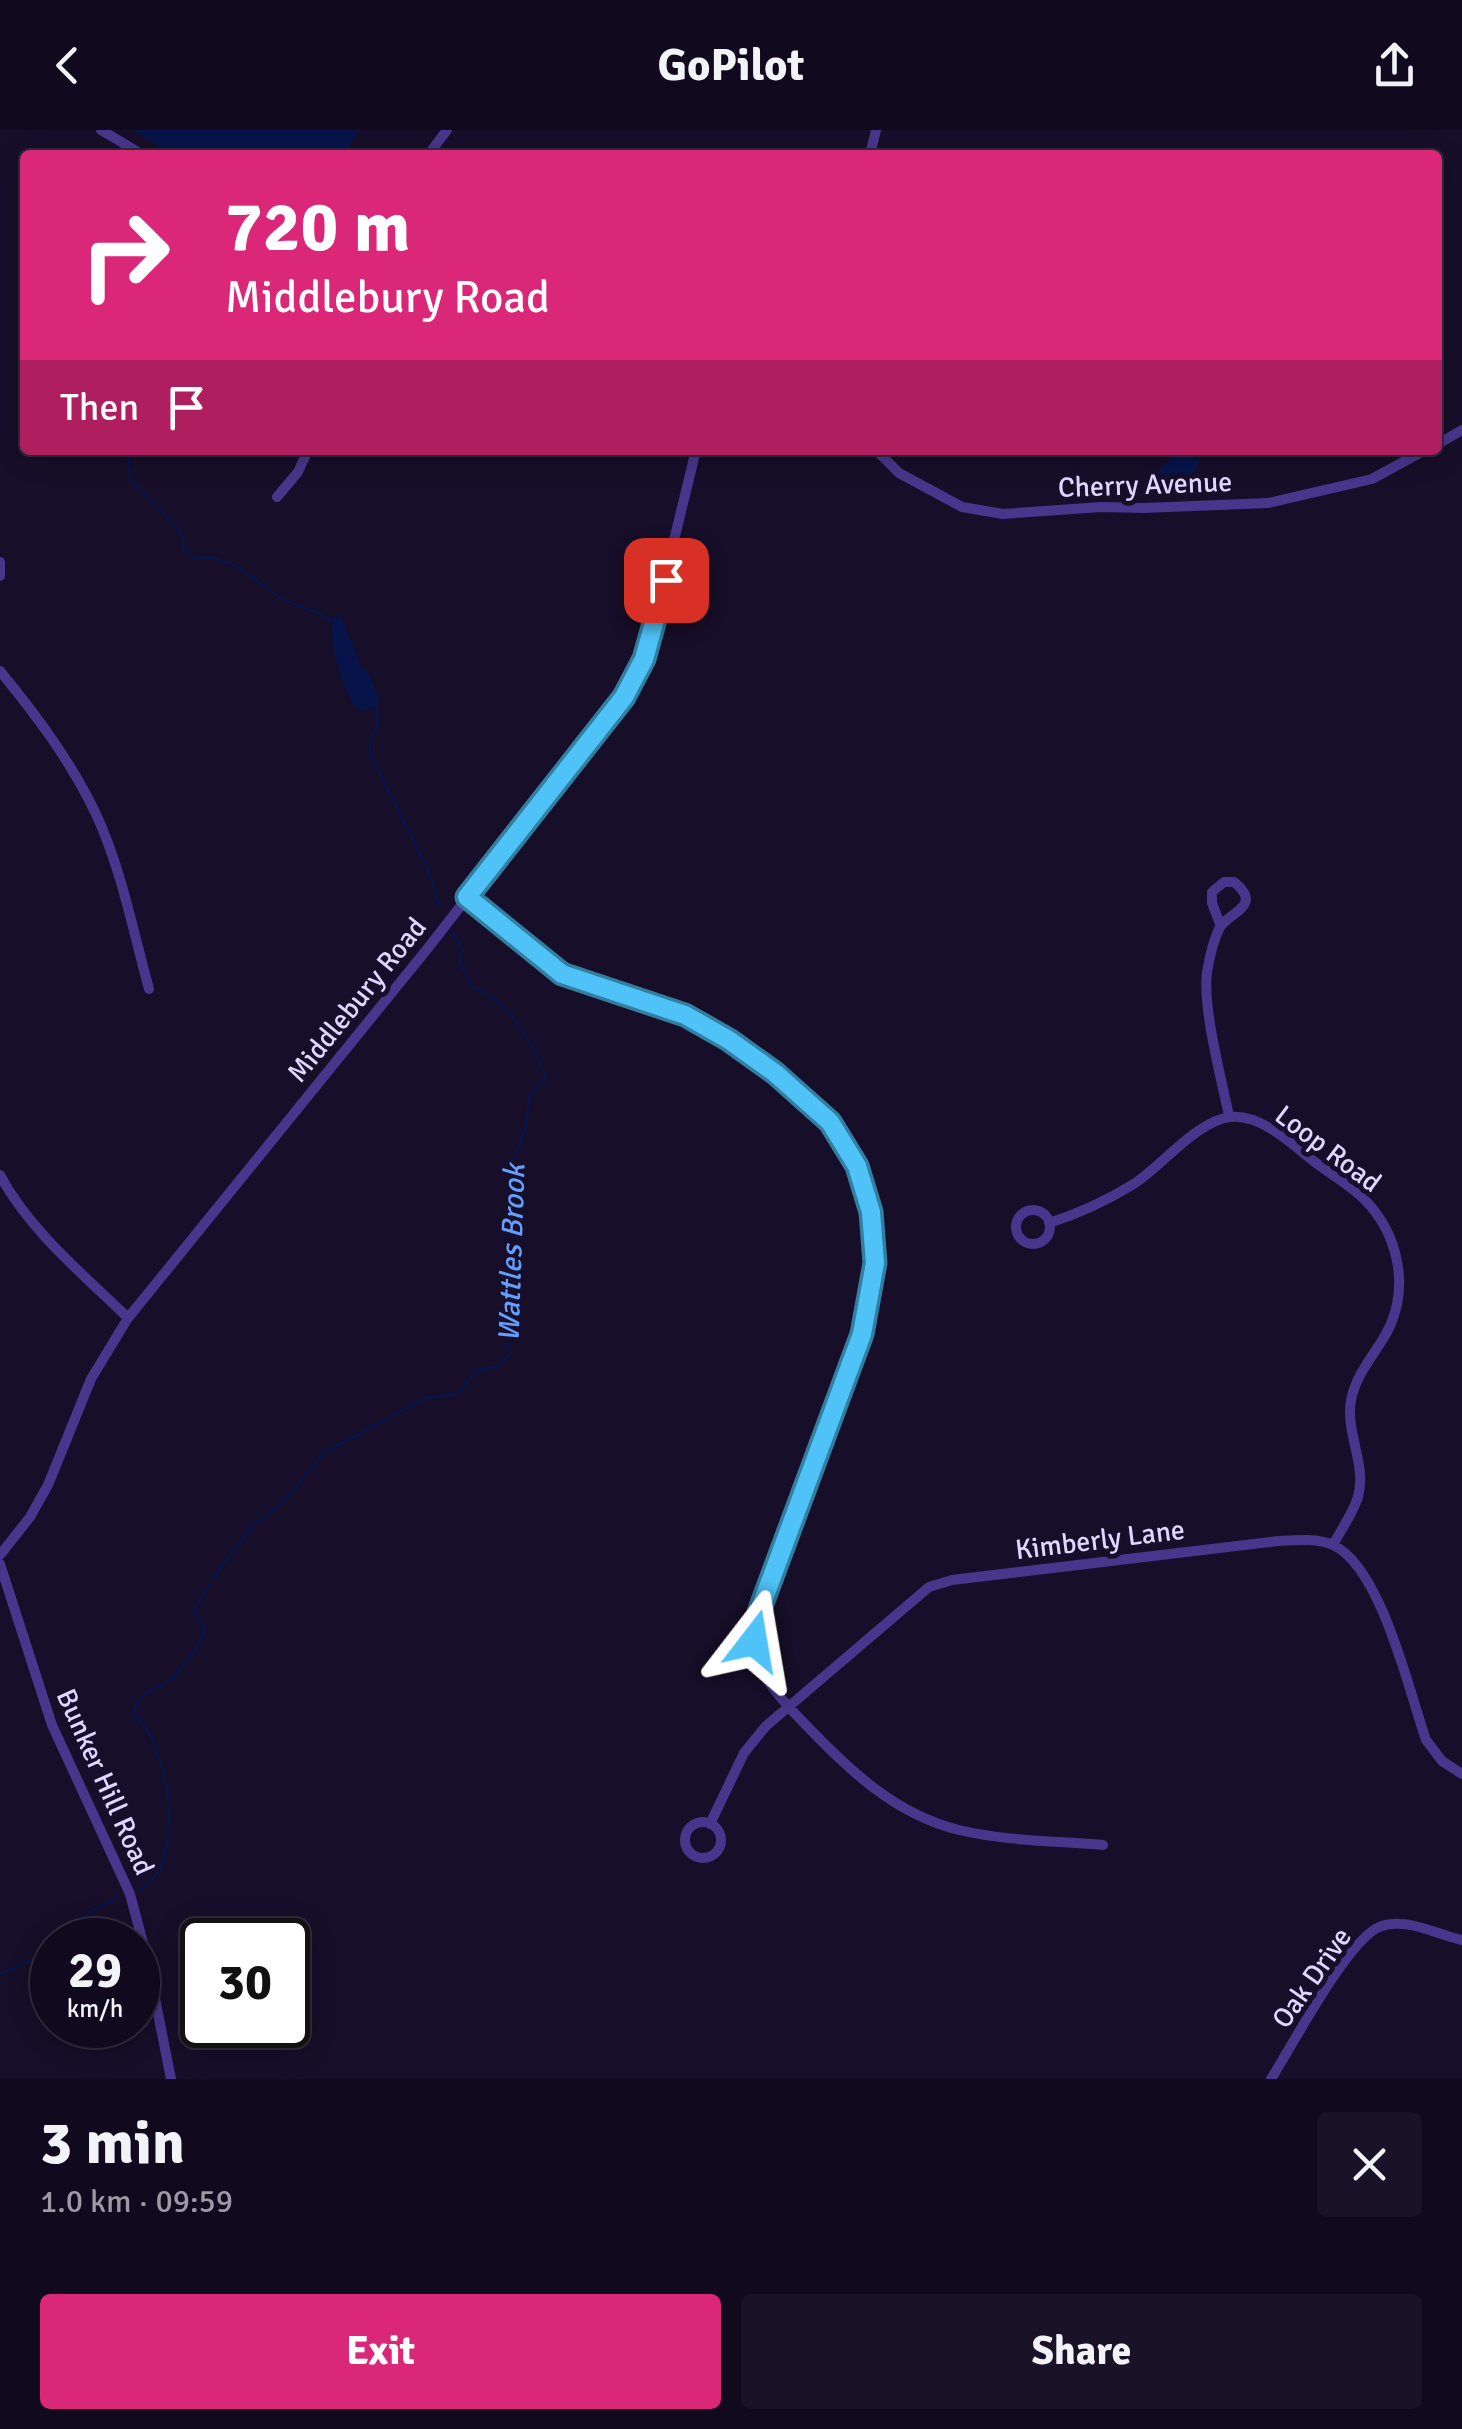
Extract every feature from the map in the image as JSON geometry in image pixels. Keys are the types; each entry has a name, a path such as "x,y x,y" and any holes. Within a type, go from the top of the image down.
{"street":[{"path":"101,130 135,150"},
{"path":"432,150 448,130"},
{"path":"278,497 306,455"},
{"name":"Middlebury Road","path":"0,1555 50,1483 91,1378 128,1318 624,697 644,659 695,455"},
{"name":"Cherry Avenue","path":"881,455 899,473 962,507 1003,514 1268,503 1372,479 1417,455"},
{"path":"0,562 0,576"},
{"path":"0,671 48,732 97,815 149,989"},
{"path":"467,897 562,974 685,1015 729,1040 775,1073 830,1122 857,1166 871,1212 875,1263 862,1334 760,1609 754,1641 760,1668 788,1706 844,1765 881,1794 920,1816 957,1830 998,1837 1103,1845"},
{"path":"1220,924 1206,972 1212,1036 1229,1116"},
{"name":"Loop Road","path":"1049,1223 1135,1184 1195,1134 1229,1116 1254,1120 1363,1198 1383,1223 1395,1249 1397,1303 1389,1328 1358,1376 1352,1396 1349,1416 1360,1476 1358,1498 1333,1545"},
{"path":"0,1174 43,1235 128,1318"},
{"name":"Kimberly Lane","path":"710,1824 744,1753 766,1726 928,1587 952,1580 1278,1541 1306,1540 1333,1545"},
{"path":"1333,1545 1360,1567 1376,1592 1426,1740 1442,1761 1462,1774"},
{"name":"Bunker Hill Road","path":"0,1564 52,1725 130,1894 171,2079"},
{"name":"Oak Drive","path":"1270,2079 1356,1944 1380,1926 1408,1924 1462,1940"}],"shaded area":[{"path":"133,130 358,130 346,150 164,150"},
{"path":"1191,455 1200,461 1186,481 1162,485 1156,473 1174,456"},
{"path":"340,614 361,666 371,678 379,698 377,706 360,711 343,682 332,627 333,618"}],"waterway":[{"name":"Wattles Brook","path":"128,455 131,481 174,524 182,535 184,550 195,559 220,559 231,564 281,598 333,622"},
{"name":"Wattles Brook","path":"377,707 370,754 429,872 440,907"},
{"name":"Wattles Brook","path":"213,1578 253,1525 282,1503 324,1453 425,1398 457,1394 478,1370 496,1367 509,1356 506,1333 514,1283 506,1255 504,1221 509,1174 525,1129 530,1095 546,1077 518,1023 498,1002 472,987 460,962 463,950 452,931"},
{"name":"Wattles Brook","path":"141,1890 161,1867 169,1818 157,1752 134,1711 141,1698 180,1670 204,1635 193,1612 209,1584"},
{"name":"Wattles Brook","path":"82,1918 118,1898"},
{"name":"Wattles Brook","path":"0,1974 30,1961"}],"route":[{"path":"666,580 644,659 624,697 467,897 562,974 685,1015 729,1040 775,1073 830,1122 857,1166 871,1212 875,1263 862,1334 760,1609 754,1641"}]}
